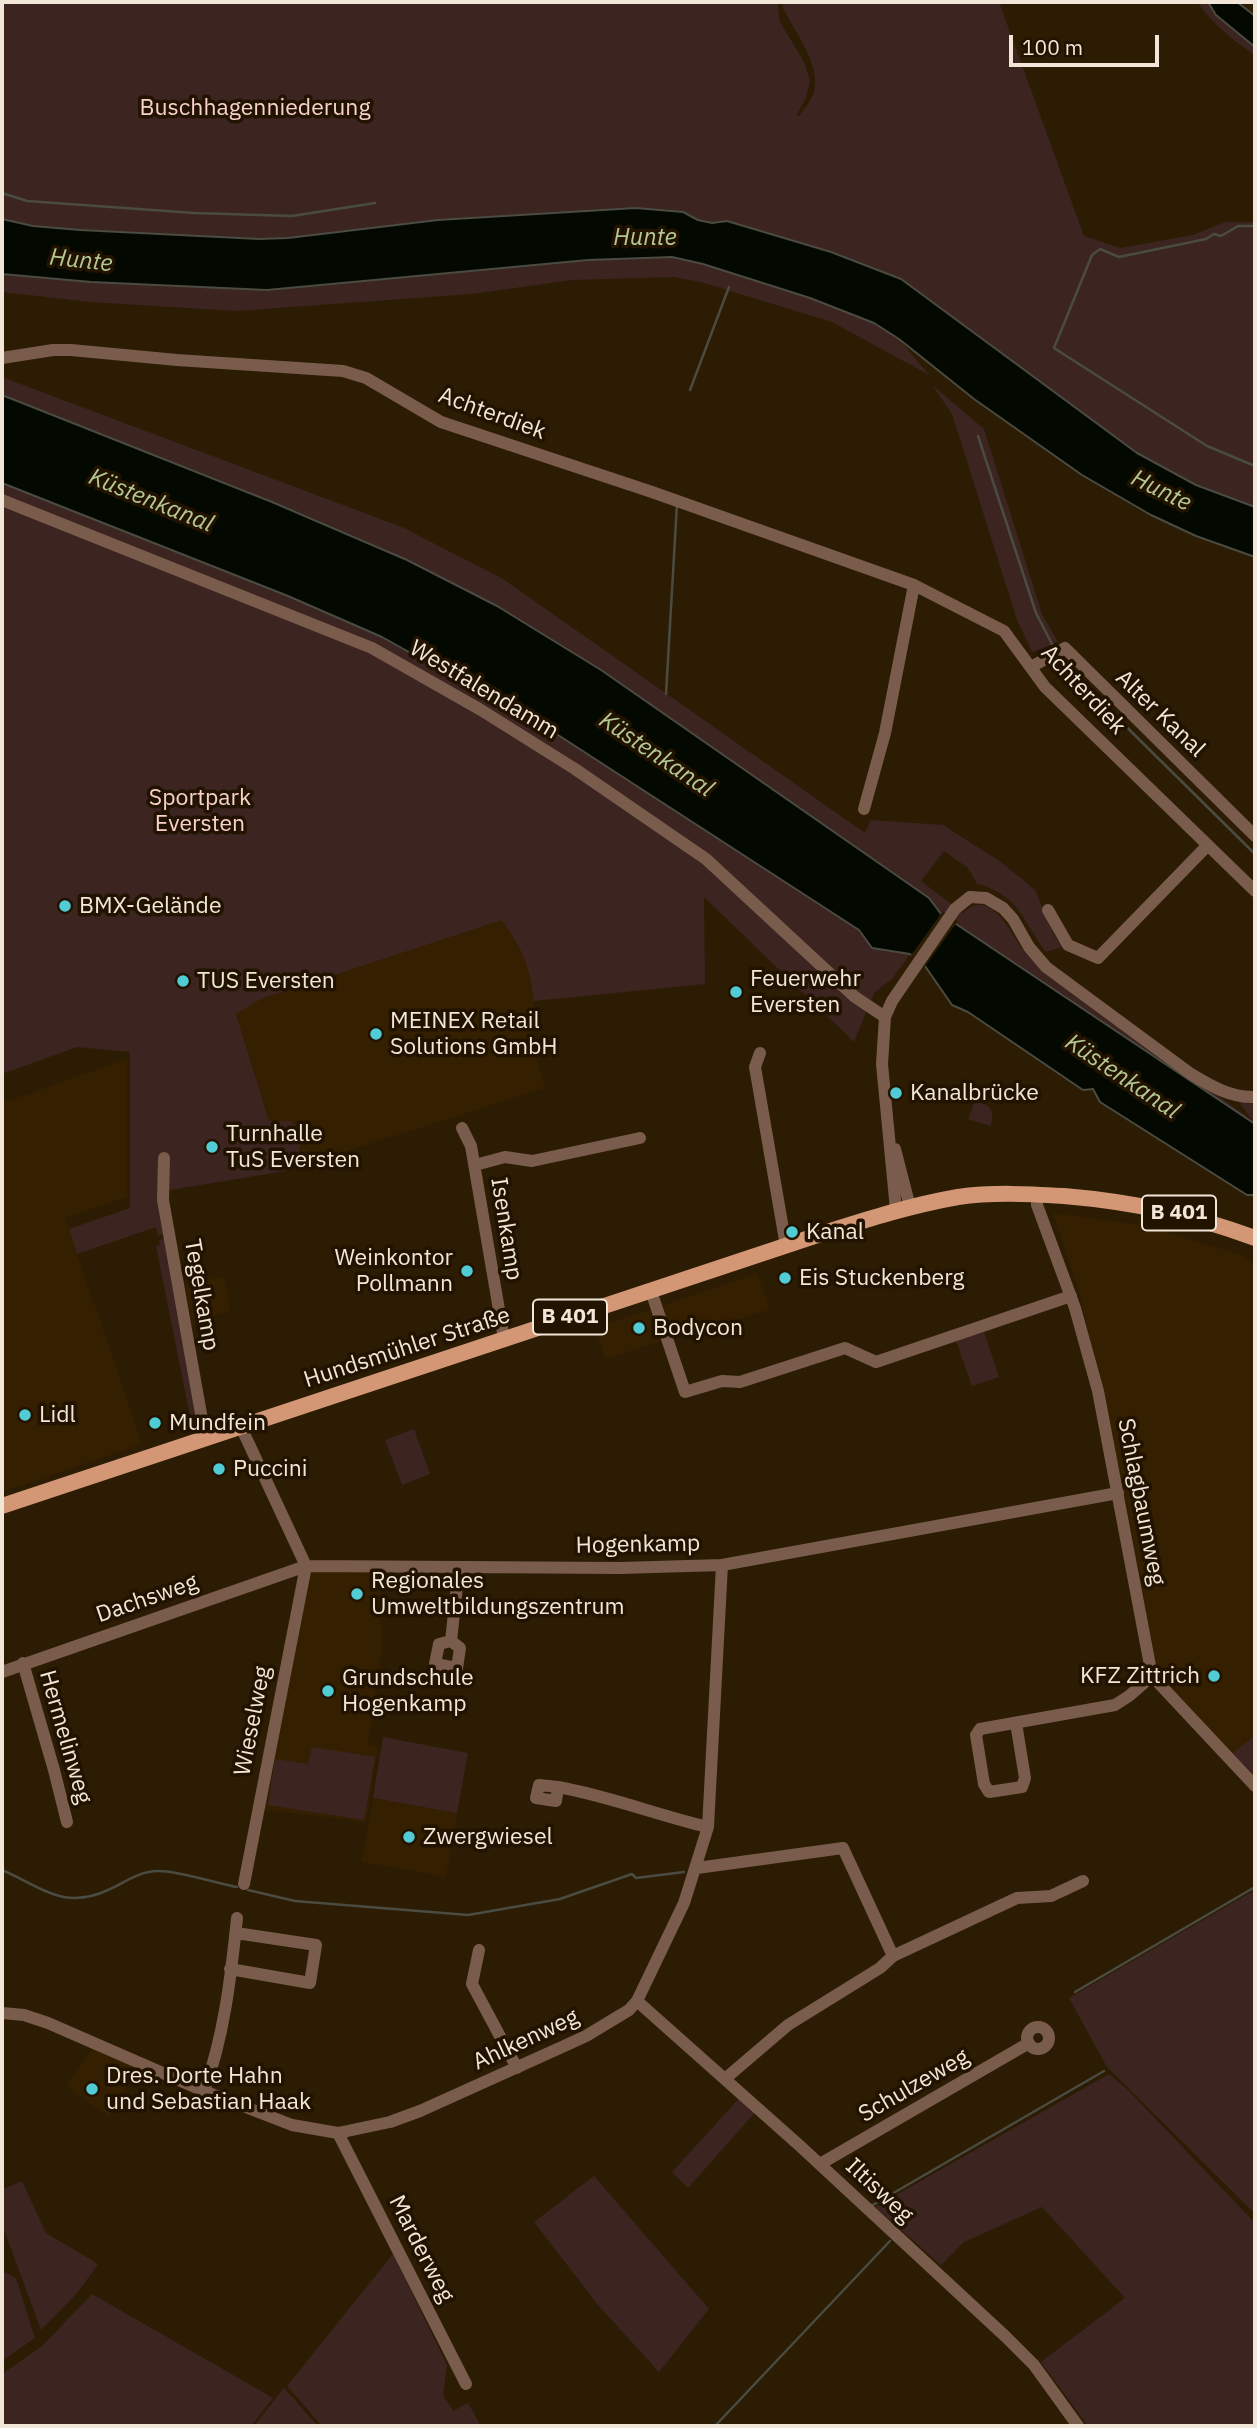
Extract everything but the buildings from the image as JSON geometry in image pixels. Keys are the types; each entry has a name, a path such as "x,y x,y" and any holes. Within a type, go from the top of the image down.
{"main road":[{"name":"B 401","path":"903,1208 970,1196 1037,1194 1144,1205 1209,1221 1255,1238"},
{"name":"Hundsmühler Straße","path":"2,1506 903,1208"}],"street":[{"name":"Achterdiek","path":"2,358 71,350 343,371 366,378 441,422 914,585 1004,631 1045,687 1255,891"},
{"name":"Westfalendamm","path":"2,500 372,648 481,710 575,769 706,859 855,997 885,1017"},
{"path":"864,809 885,733 914,585"},
{"name":"Alter Kanal","path":"1031,667 1065,648 1255,836"},
{"path":"1048,911 1068,945 1098,958 1208,845"},
{"path":"903,1208 886,1115 882,1064 885,1017 892,1000 911,970 955,909 970,897 986,898 994,902 1013,919 1029,947 1046,967 1211,1086 1231,1094 1255,1097"},
{"path":"760,1053 754,1067 786,1246"},
{"name":"Isenkamp","path":"462,1128 471,1146 475,1165 504,1339"},
{"path":"475,1165 505,1157 532,1161 640,1138"},
{"name":"Tegelkamp","path":"164,1158 163,1200 208,1438"},
{"name":"Schlagbaumweg","path":"1037,1194 1037,1205 1070,1296 1098,1391 1152,1676"},
{"path":"651,1291 685,1392 722,1381 740,1382 845,1348 876,1362 1070,1296"},
{"path":"242,1427 306,1566"},
{"name":"Hogenkamp","path":"306,1566 620,1568 722,1564 1118,1493"},
{"name":"Ahlkenweg","path":"2,2013 24,2015 48,2023 204,2091 292,2125 338,2133 390,2122 517,2068 609,2024 637,2001 684,1903 708,1827 722,1564"},
{"name":"Dachsweg","path":"2,1672 306,1566"},
{"name":"Wieselweg","path":"244,1884 306,1566"},
{"path":"451,1641 459,1567"},
{"name":"Hermelinweg","path":"23,1664 67,1822"},
{"path":"1016,1723 1025,1778 1022,1787 989,1792 984,1784 976,1735 980,1729 1115,1705 1152,1676 1255,1786"},
{"path":"558,1787 586,1792 657,1815 708,1827"},
{"path":"697,1868 843,1848 893,1956"},
{"path":"726,2078 788,2025 880,1968 893,1956 1017,1898 1051,1896 1083,1881"},
{"path":"204,2091 214,2064 237,1918"},
{"path":"230,1969 310,1983 316,1945 236,1933"},
{"path":"479,1950 472,1984 517,2068"},
{"name":"Iltisweg","path":"637,2001 820,2164 1034,2365 1078,2426"},
{"name":"Schulzeweg","path":"820,2164 1029,2043"},
{"name":"Marderweg","path":"338,2133 466,2384"}],"shaded area":[{"path":"502,919 524,953 530,970 534,1001 531,1041 545,1088 285,1171 298,1156 269,1121 236,1014 261,999"},
{"path":"127,1059 127,1197 65,1218 142,1444 2,1492 2,1103"},
{"path":"1053,1213 1143,1225 1242,1255 1255,1264 1255,1735 1232,1754 1157,1673 1128,1512 1079,1291"},
{"path":"757,1274 770,1309 717,1327 715,1323 606,1359 595,1328"},
{"path":"224,1277 230,1310 192,1325 186,1283"},
{"name":"Grundschule Hogenkamp","path":"306,1566 380,1567 382,1647 368,1744 378,1747 366,1822 257,1809"},
{"name":"Zwergwiesel","path":"373,1798 457,1813 446,1877 362,1862"},
{"path":"95,2045 133,2062 125,2090 109,2117 66,2086"}],"green space":[{"name":"Buschhagenniederung","path":"2,2 778,2 779,20 804,62 810,81 806,98 796,115 799,116 814,92 814,71 806,49 783,8 783,2 999,2 1084,236 1120,248 1193,235 1225,222 1255,222 1255,507 1196,485 1137,453 877,268 727,221 712,223 698,220 683,212 636,208 438,220 259,239 80,230 33,226 2,219"},
{"path":"1197,2 1208,2 1216,15 1255,47 1255,55 1223,31"},
{"path":"672,257 703,264 810,298 874,323 899,339 929,375 832,322 701,282 673,277 572,280 472,294 236,311 91,302 2,292 2,274 91,282 267,290 588,260"},
{"path":"2,377 402,527 503,579 865,833 871,820 943,825 1001,862 1035,890 1062,947 1046,952 1011,902 991,889 977,884 968,868 944,851 921,881 963,913 973,906 990,908 1042,971 1253,1121 1238,1101 1255,1104 1255,1124 941,914 929,898 601,670 530,626 457,585 357,537 2,395"},
{"path":"932,385 984,429 1042,614 1058,642 1032,652 1017,620 952,414"},
{"name":"Sportpark Eversten","path":"2,483 287,596 382,637 555,733 859,930 872,948 910,954 893,978 874,993 854,1042 704,897 705,984 534,1001 524,958 502,920 261,999 236,1014 269,1121 290,1121 303,1133 298,1156 285,1171 158,1192 164,1234 158,1236 156,1227 77,1254 69,1229 130,1208 130,1052 77,1047 2,1074"},
{"path":"975,1101 990,1109 991,1126 968,1119"},
{"path":"165,1238 196,1413 190,1416 156,1246 160,1245 159,1240"},
{"path":"984,1332 999,1377 972,1386 956,1341"},
{"path":"414,1429 430,1474 402,1485 385,1440"},
{"path":"1255,1735 1255,1780 1232,1754"},
{"path":"383,1737 468,1753 457,1813 373,1798"},
{"path":"312,1747 375,1757 364,1820 268,1805 275,1759 308,1764"},
{"path":"1255,1890 1255,2214 1107,2067 1069,1998"},
{"path":"1109,2074 1128,2090 1255,2223 1255,2426 1088,2426 1041,2362 1125,2298 1042,2207 964,2242 941,2265 875,2207"},
{"path":"743,2094 759,2108 688,2188 672,2172"},
{"path":"594,2176 709,2309 659,2372 598,2305 534,2222"},
{"path":"22,2181 46,2233 98,2264 78,2292 41,2330 2,2224 2,2190"},
{"path":"393,2254 447,2365 443,2395 453,2411 468,2403 481,2426 322,2426 287,2386"},
{"path":"2,2271 16,2278 35,2338 2,2361"},
{"path":"92,2294 273,2398 251,2426 2,2426 2,2374 42,2346"},
{"path":"284,2388 318,2426 254,2426"}],"water":[{"path":"1208,2 1237,2 1255,16 1255,47 1216,15"},
{"name":"Hunte","path":"636,208 683,212 698,220 712,223 727,221 831,252 901,279 1137,453 1196,485 1255,507 1255,557 1196,536 1151,515 1082,475 974,399 899,339 874,323 810,298 703,264 672,257 588,260 267,290 91,282 2,274 2,219 33,226 80,230 259,239 438,220"},
{"name":"Küstenkanal","path":"2,395 272,502 407,560 497,606 601,670 929,898 941,914 1255,1124 1255,1195 1247,1195 1100,1102 1093,1089 1083,1090 968,1012 952,1005 925,966 910,954 872,948 859,930 555,733 382,637 288,596 2,483"}],"pier":[{"path":"943,911 958,921 923,969 909,958"}],"waterway":[{"path":"2,193 27,201 194,213 292,216 375,203"},
{"path":"1255,226 1238,226 1221,236 1214,234 1206,239 1119,257 1100,249 1092,255 1054,348 1207,446 1255,466"},
{"path":"690,390 729,287"},
{"path":"978,436 1036,613 1054,648"},
{"path":"666,694 677,504"},
{"path":"1059,657 1255,854"},
{"path":"2,1870 52,1894 78,1898 108,1890 138,1875 158,1871 237,1887"},
{"path":"248,1890 295,1901 468,1915 560,1899 632,1874 636,1878 684,1872"},
{"path":"1075,1992 1255,1887"},
{"path":"871,2206 1104,2071"},
{"path":"715,2426 890,2241"}],"place":[{"name":"BMX-Gelände","path":"65,906"},
{"name":"TUS Eversten","path":"183,981"},
{"name":"Feuerwehr Eversten","path":"736,992"},
{"name":"MEINEX Retail Solutions GmbH","path":"376,1034"},
{"name":"Kanalbrücke","path":"896,1093"},
{"name":"Turnhalle TuS Eversten","path":"212,1147"},
{"name":"Kanal","path":"792,1232"},
{"name":"Weinkontor Pollmann","path":"467,1271"},
{"name":"Eis Stuckenberg","path":"785,1278"},
{"name":"Bodycon","path":"639,1328"},
{"name":"Lidl","path":"25,1415"},
{"name":"Mundfein","path":"155,1423"},
{"name":"Puccini","path":"219,1469"},
{"name":"Regionales Umweltbildungszentrum","path":"357,1594"},
{"name":"KFZ Zittrich","path":"1214,1676"},
{"name":"Grundschule Hogenkamp","path":"328,1691"},
{"name":"Zwergwiesel","path":"409,1837"},
{"name":"Dres. Dorte Hahn und Sebastian Haak","path":"92,2089"}]}
